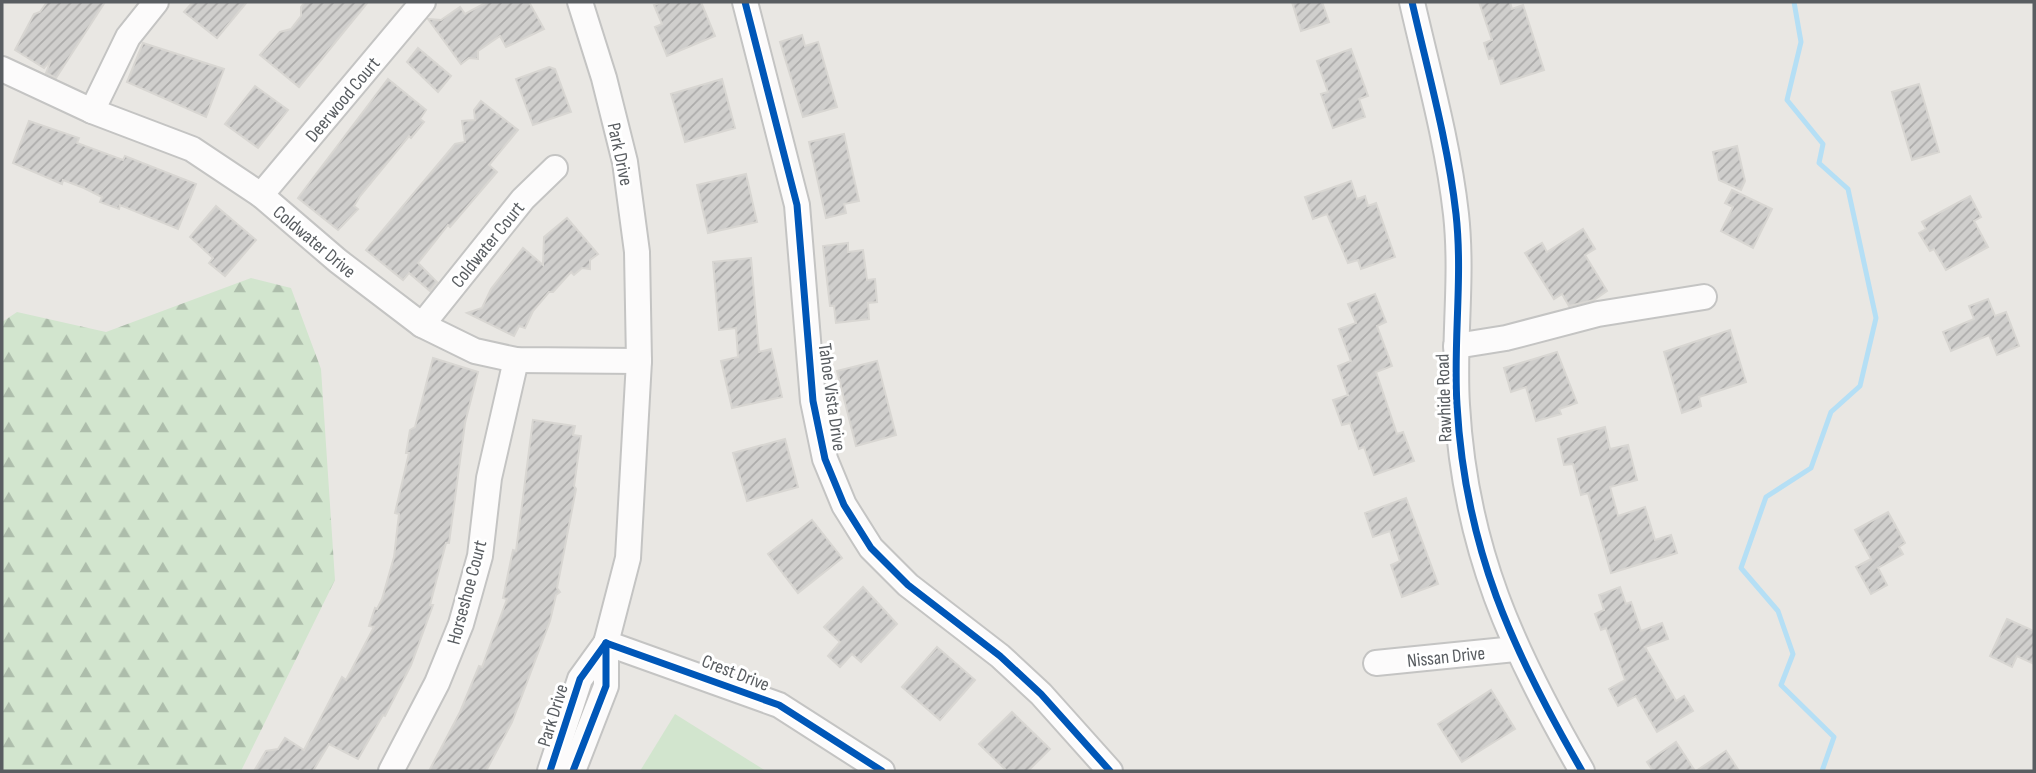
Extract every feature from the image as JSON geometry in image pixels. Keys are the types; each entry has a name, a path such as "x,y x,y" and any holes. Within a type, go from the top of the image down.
{"street":[{"path":"92,111 128,37 156,2"},
{"name":"Deerwood Court","path":"261,195 423,2"},
{"name":"Park Drive","path":"573,771 606,686 606,643 628,558 639,361 637,252 625,162 604,78 580,2"},
{"name":"Tahoe Vista Drive","path":"745,2 797,205 815,411 825,458 844,505 881,557 908,585 1025,678 1110,771"},
{"name":"Rawhide Road","path":"1412,2 1456,218 1456,346 1459,434 1465,486 1485,569 1515,649 1583,771"},
{"name":"Coldwater Drive","path":"2,69 92,111 192,149 261,195 338,261 422,325 475,351 516,360 639,361"},
{"name":"Coldwater Court","path":"422,325 523,199 555,168"},
{"path":"1456,346 1506,338 1598,314 1704,297"},
{"name":"Horseshoe Court","path":"391,771 437,683 461,624 480,556 489,478 516,360"},
{"name":"Park Drive","path":"550,771 580,679 606,643"},
{"name":"Crest Drive","path":"606,643 779,705 882,771"},
{"name":"Nissan Drive","path":"1376,663 1515,649"}],"green space":[{"path":"251,278 291,288 321,369 335,580 241,771 2,771 2,322 17,312 106,332"},
{"path":"675,714 766,771 640,771"}],"building":[{"path":"47,2 105,2 56,78 46,73 51,60 44,68 15,50 34,14 40,12"},
{"path":"193,2 247,2 217,38 184,12"},
{"path":"305,2 368,2 299,87 260,55 280,32 291,29 301,16 301,7"},
{"path":"487,2 529,2 544,29 506,47 500,36 478,51 478,59 469,58 461,64 428,19 441,20 460,7 465,14"},
{"path":"663,2 701,2 715,36 667,56 655,27 662,24 654,5"},
{"path":"1292,2 1322,2 1329,22 1301,31"},
{"path":"1479,2 1510,2 1512,9 1523,5 1544,70 1501,84 1493,58 1489,59 1484,43 1492,40"},
{"path":"802,35 805,46 818,42 837,107 803,117 780,42"},
{"path":"143,43 224,69 206,117 127,82"},
{"path":"418,48 451,76 438,92 407,62"},
{"path":"1351,49 1368,96 1359,99 1365,117 1333,128 1321,94 1328,92 1317,61"},
{"path":"549,67 555,69 571,112 533,125 516,79"},
{"path":"388,79 426,110 420,119 424,122 411,138 409,136 360,196 354,206 358,209 338,230 298,198"},
{"path":"722,79 735,128 685,142 671,94"},
{"path":"1919,84 1939,152 1912,160 1892,92"},
{"path":"255,86 288,110 258,148 225,124"},
{"path":"481,101 518,130 489,165 497,172 450,227 448,225 418,263 437,282 430,291 409,273 403,280 366,250 455,144 465,142 462,121 475,120 474,110"},
{"path":"29,121 79,138 77,143 123,160 125,156 196,184 178,229 120,205 119,209 100,202 102,197 84,188 63,180 62,184 13,163"},
{"path":"844,134 859,201 844,204 846,213 826,218 809,142"},
{"path":"1737,146 1745,181 1741,190 1719,180 1713,152"},
{"path":"746,174 757,222 708,233 697,185"},
{"path":"1351,181 1357,199 1365,196 1368,206 1376,203 1395,257 1361,269 1358,260 1348,263 1327,214 1313,219 1305,197"},
{"path":"1732,190 1772,209 1753,248 1721,231 1733,207 1725,203"},
{"path":"1970,196 1981,217 1974,221 1988,247 1946,270 1934,249 1930,251 1919,233 1926,229 1922,222"},
{"path":"216,206 256,240 225,276 209,263 213,258 190,237"},
{"path":"567,218 598,254 590,260 590,269 582,268 574,275 571,272 553,292 549,292 533,311 525,328 519,326 514,336 467,313 482,308 491,289 523,248 543,265 544,237"},
{"path":"1583,229 1595,249 1585,255 1607,291 1594,300 1569,306 1562,294 1554,299 1525,253 1542,243 1547,252"},
{"path":"848,243 848,252 863,250 867,280 875,279 877,302 868,303 869,319 836,323 834,306 830,306 823,246"},
{"path":"751,258 759,352 771,349 782,397 732,408 721,361 738,357 736,328 719,330 713,262"},
{"path":"1375,294 1386,322 1377,326 1392,366 1376,372 1397,434 1403,432 1414,461 1374,475 1364,447 1359,449 1350,423 1342,425 1333,400 1348,395 1338,366 1351,361 1339,329 1356,323 1348,304"},
{"path":"1988,299 1995,316 2006,312 2019,346 1997,355 1989,335 1951,351 1943,332 1974,319 1969,306"},
{"path":"1730,330 1746,382 1699,397 1701,406 1682,413 1664,352"},
{"path":"1557,352 1577,403 1559,409 1561,414 1536,421 1526,387 1511,392 1504,368"},
{"path":"433,358 478,372 465,423 449,543 446,543 430,605 433,605 411,665 385,716 383,715 358,759 329,744 313,771 254,771 266,751 278,749 285,738 304,750 342,677 346,680 374,627 369,626 375,608 377,609 382,599 394,557 399,514 395,513 409,453 406,453 410,430 415,427"},
{"path":"877,361 896,435 856,446 837,371"},
{"path":"533,420 575,426 573,435 581,436 574,486 576,489 557,588 560,592 556,595 550,621 512,722 486,771 429,771 460,712 479,666 482,667 507,599 503,598 513,550 516,551"},
{"path":"1605,427 1610,449 1628,445 1637,480 1610,487 1618,516 1645,507 1655,540 1671,535 1677,553 1611,573 1588,493 1581,495 1573,464 1564,465 1558,439"},
{"path":"785,439 798,487 747,501 733,453"},
{"path":"1406,498 1438,584 1402,597 1391,565 1400,561 1390,531 1373,537 1365,513"},
{"path":"1888,512 1905,543 1899,547 1903,554 1878,568 1887,585 1871,594 1856,567 1871,559 1855,530"},
{"path":"812,520 842,558 798,593 768,554"},
{"path":"863,587 897,624 861,662 852,654 840,667 828,656 840,642 824,627"},
{"path":"1620,587 1626,604 1631,602 1641,631 1662,623 1668,639 1645,647 1676,701 1684,696 1693,711 1657,732 1636,696 1618,706 1609,689 1625,680 1606,628 1601,630 1595,614 1604,610 1599,595"},
{"path":"2007,619 2034,631 2034,664 2017,656 2012,667 1990,656"},
{"path":"937,647 975,680 940,720 902,687"},
{"path":"1491,690 1515,729 1462,762 1438,724"},
{"path":"1012,712 1050,749 1028,771 1007,771 979,744"},
{"path":"1676,742 1695,771 1653,771 1647,762"},
{"path":"1726,751 1739,771 1696,771"}],"waterway":[{"path":"1794,2 1801,42 1787,100 1823,144 1819,163 1848,189 1876,318 1860,386 1831,412 1811,468 1766,497 1741,568 1778,611 1793,654 1781,685 1834,737 1822,771"}],"cycle path":[{"path":"745,2 797,205 813,401 825,459 844,505 871,548 908,585 1000,656 1041,694 1110,771"},
{"path":"1412,2 1443,134 1456,214 1459,262 1457,405 1470,506 1496,596 1514,640 1582,771"},
{"path":"606,643 779,705 882,771"},
{"path":"550,771 580,679 606,643"},
{"path":"573,771 606,686 606,643"}]}
